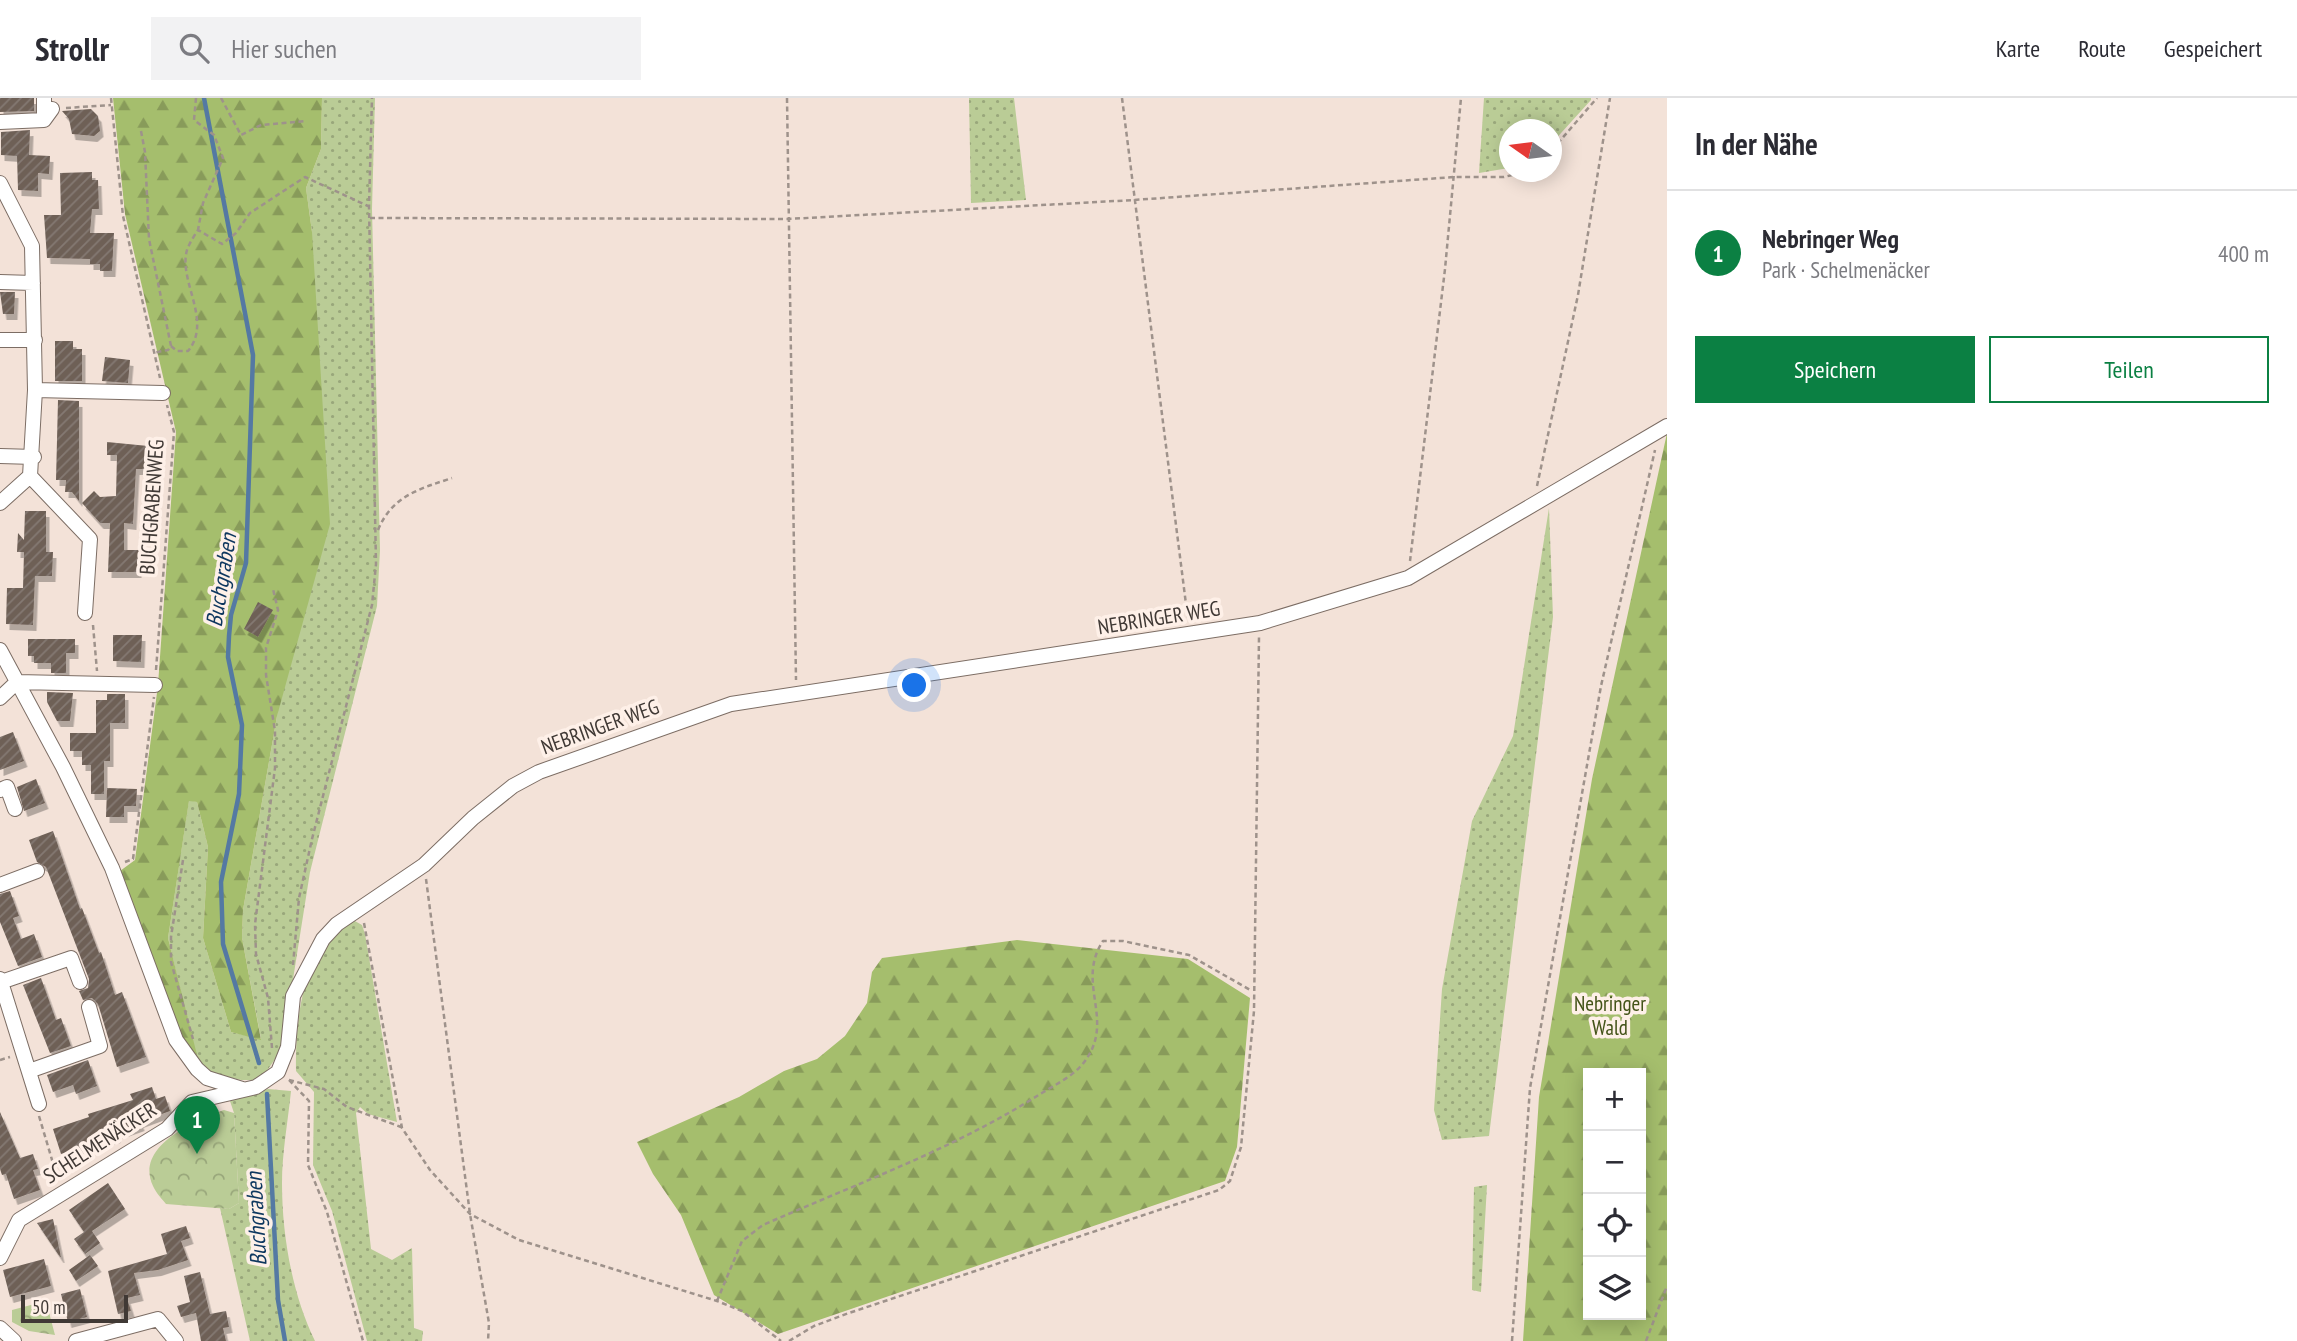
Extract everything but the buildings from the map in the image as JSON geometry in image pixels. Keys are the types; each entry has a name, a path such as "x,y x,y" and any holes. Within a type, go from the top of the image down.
{"street":[{"path":"0,122 46,109"},
{"path":"0,183 32,246 36,390 34,457 30,477 0,503"},
{"path":"0,282 33,283"},
{"path":"0,340 35,340"},
{"path":"36,390 163,393"},
{"name":"NEBRINGER WEG","path":"284,1076 293,996 323,939 356,911 424,865 473,818 513,786 539,772 731,704 1259,623 1408,578 1663,428"},
{"path":"0,456 34,457"},
{"path":"30,477 90,539 85,612"},
{"path":"0,650 63,767 112,868 176,1040 207,1078 243,1090 284,1076"},
{"path":"0,698 17,682 155,685"},
{"path":"0,790 7,787 15,810"},
{"path":"0,885 37,871"},
{"path":"39,1104 1,981 71,958 80,982"},
{"path":"29,1071 100,1046 89,1007"},
{"name":"SCHELMENÄCKER","path":"0,1258 19,1220 167,1129 192,1102 243,1090"},
{"path":"76,1341 158,1319 175,1336 176,1341"},
{"path":"0,1328 14,1341"}],"path":[{"name":"BUCHGRABENWEG","path":"111,98 122,216 174,432 155,685 133,859 112,868"},
{"path":"171,346 183,352 188,351 195,341 197,324 187,250 198,230 203,202 223,158 214,135 194,121 196,98"},
{"path":"220,98 242,135 261,125 306,121"},
{"path":"293,996 293,938 299,898 372,605 377,534 369,206 372,98"},
{"path":"787,98 796,693"},
{"path":"1122,98 1191,634"},
{"path":"1408,578 1461,98"},
{"path":"1562,138 1597,98"},
{"path":"1533,503 1580,283 1610,98"},
{"path":"46,109 111,105"},
{"path":"141,131 145,152 149,239 171,346"},
{"path":"198,230 222,244 236,233 250,213 305,177 369,206"},
{"path":"370,218 788,219 1134,200 1454,177 1499,177"},
{"path":"153,353 168,350 171,346"},
{"path":"1512,1341 1530,1088 1601,687 1663,428"},
{"path":"377,534 383,520 410,492 452,478"},
{"path":"274,589 278,610 265,648 266,675 275,731 275,768 255,924 256,954 268,998 271,1042 284,1076 309,1101 308,1165 327,1212 363,1341"},
{"path":"85,612 95,628 97,685"},
{"path":"789,1341 814,1326 862,1308 1219,1190 1230,1181 1241,1147 1254,1011 1252,991 1259,623"},
{"path":"183,860 171,937 171,962 194,1041"},
{"path":"424,865 470,1214 489,1323 488,1341"},
{"path":"356,911 366,926 402,1128 430,1170 470,1214 519,1240 742,1311 781,1341"},
{"path":"717,1301 742,1241 763,1225 969,1136 1007,1116 1081,1066 1096,1039 1099,1013 1091,971 1093,956 1103,941 1124,941 1189,955 1252,991"},
{"path":"284,1076 324,1089 347,1107 402,1128"},
{"path":"39,1104 40,1122 62,1193"},
{"path":"1646,1341 1667,1286"}],"green space":[{"path":"113,98 322,98 321,149 306,188 312,232 330,524 277,716 243,910 242,938 261,1040 231,1032 203,938 208,847 197,802 189,801 168,938 197,1055 186,1046 120,871 135,860 158,685 176,432 125,214"},
{"path":"322,98 375,98 372,209 380,550 377,606 310,872 282,1049 264,1075 253,1080 241,1080 215,1074 200,1065 186,1046 196,1054 168,938 189,800 197,802 208,847 203,938 231,1032 261,1039 242,938 243,910 277,716 312,232 306,188 321,149"},
{"path":"969,98 1014,98 1026,200 971,203"},
{"path":"1484,98 1591,98 1562,132 1562,119 1499,119 1499,170 1479,173"},
{"name":"Nebringer Wald","path":"1667,433 1667,1341 1523,1341 1539,1097 1592,779"},
{"path":"1549,508 1553,617 1489,1136 1442,1140 1434,1110 1442,989 1472,821 1513,736"},
{"path":"353,920 362,925 365,934 397,1122 368,1114 360,1107 356,1113 371,1249 392,1260 412,1248 414,1328 423,1331 422,1341 367,1341 332,1211 313,1165 314,1092 296,1071 300,1008 312,966 322,947 336,932"},
{"path":"1017,940 1188,959 1250,998 1237,1147 1225,1181 778,1334 714,1295 681,1215 653,1174 637,1142 739,1097 784,1071 817,1059 845,1036 867,1003 872,972 882,958"},
{"path":"268,1089 291,1091 282,1172 282,1203 294,1284 315,1341 250,1341 220,1208 229,1209 239,1203 234,1113 230,1101"},
{"path":"224,1110 234,1113 239,1203 229,1209 166,1204 153,1186 149,1172 152,1159 160,1147 184,1128"},
{"path":"1487,1185 1481,1292 1472,1290 1474,1187"},
{"path":"46,1301 55,1335 29,1331 12,1322 12,1310"}],"waterway":[{"name":"Buchgraben","path":"204,98 253,355 246,563 231,615 228,657 242,725 239,794 221,882 223,944 259,1063"},
{"name":"Buchgraben","path":"267,1094 278,1300 285,1341"}],"place":[{"name":"Nebringer Weg","path":"197,1154"}]}
